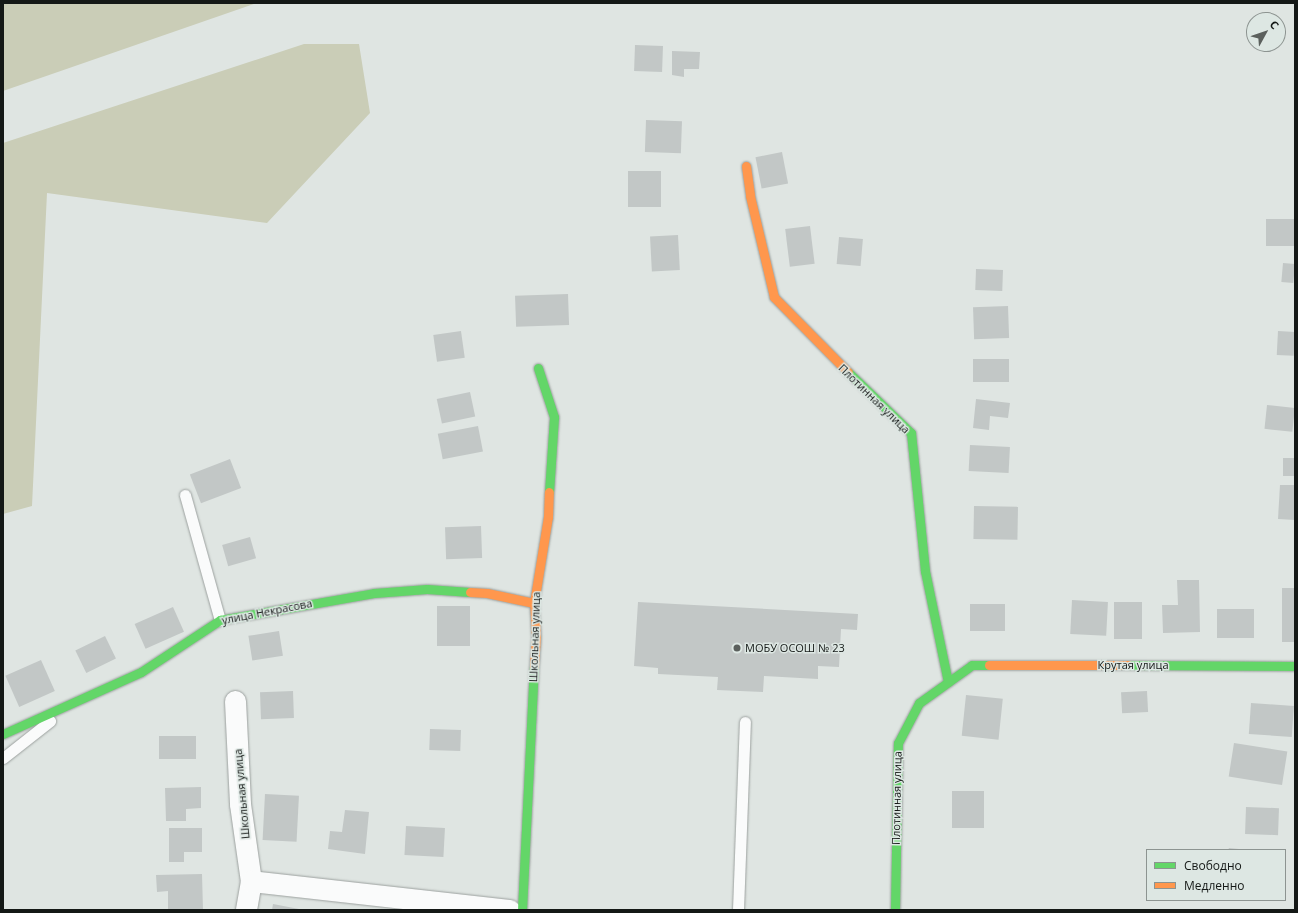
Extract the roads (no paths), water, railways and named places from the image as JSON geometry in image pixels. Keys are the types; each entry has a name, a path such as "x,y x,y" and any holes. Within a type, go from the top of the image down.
{"street":[{"name":"Плотинная улица","path":"746,166 750,196 774,297 820,346 912,433 925,571 948,682"},
{"name":"Школьная улица","path":"522,910 536,636 534,603 548,517 549,469 554,417 538,368"},
{"name":"улица Некрасова","path":"3,734 141,672 220,620 374,593 427,589 487,593 534,603"},
{"name":"Плотинная улица","path":"895,910 898,743 919,704 972,665"},
{"name":"Крутая улица","path":"972,665 1295,666"},
{"name":"Школьная улица","path":"235,701 240,804 251,881 246,910"},
{"path":"251,881 509,910"}],"lane":[{"path":"185,495 220,620"},
{"path":"3,758 76,701"},
{"path":"738,910 745,722"}],"place":[{"name":"МОБУ ОСОШ № 23","path":"737,648"}]}
